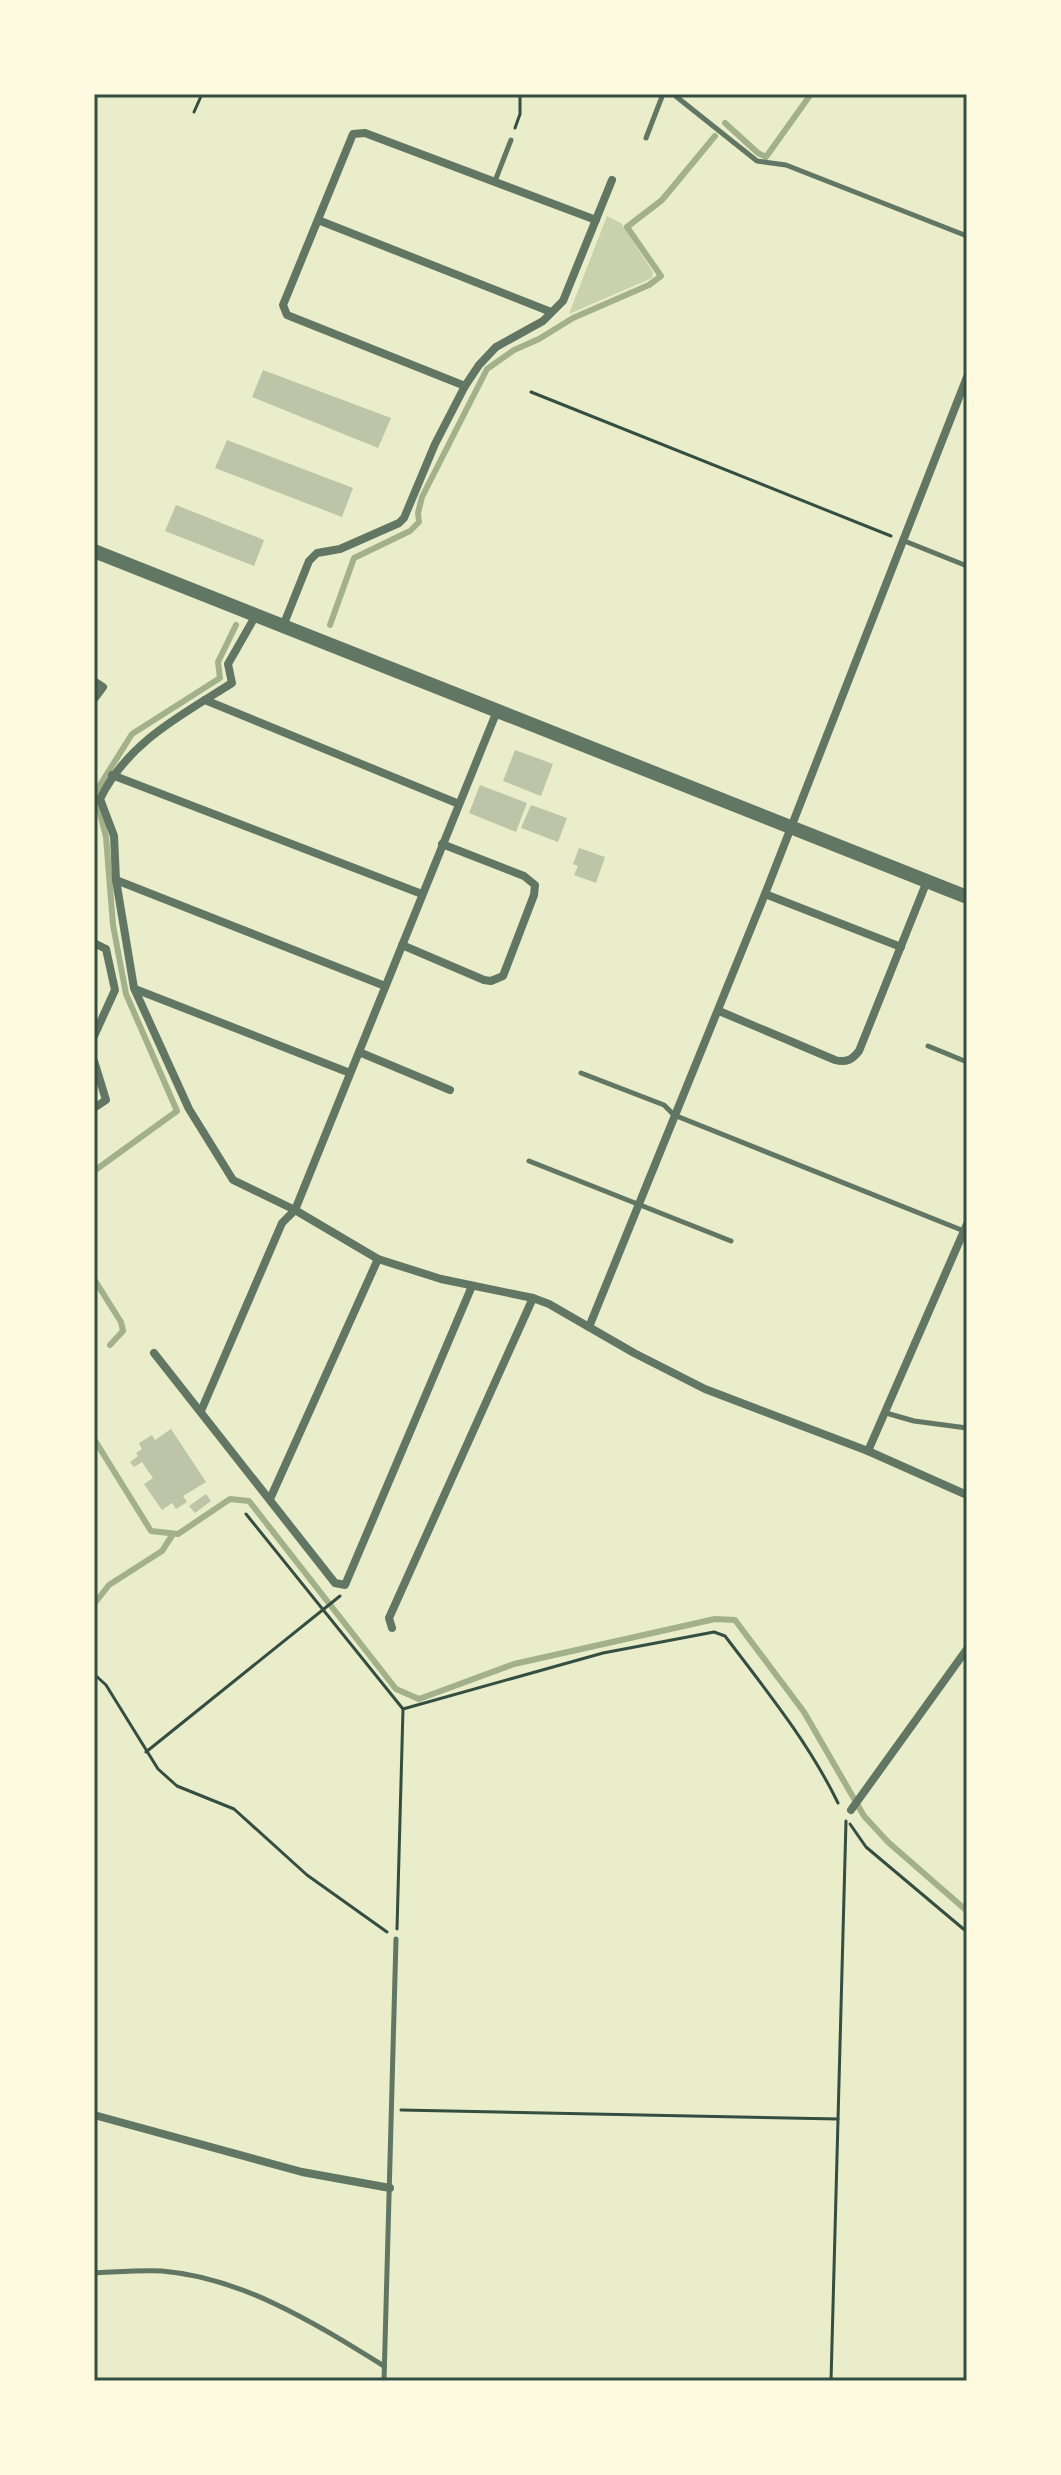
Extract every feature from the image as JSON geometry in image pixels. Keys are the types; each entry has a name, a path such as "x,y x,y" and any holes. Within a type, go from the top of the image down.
{"street":[{"path":"465,386 287,315 283,305 353,134 365,133 596,220"},
{"path":"283,626 309,561 317,553 340,549 404,518 417,483 465,386 496,347 543,321 563,301 612,180"},
{"path":"318,220 551,312"},
{"path":"589,1327 719,1011 902,540 964,394 967,377"},
{"path":"94,551 967,897"},
{"path":"257,614 228,664 232,683 140,744 112,775 100,799 114,836 116,880 134,988 189,1109 233,1180 295,1210 378,1259 549,1304 705,1389 868,1451 967,1495"},
{"path":"94,681 103,687 94,699"},
{"path":"205,700 459,804"},
{"path":"201,1411 282,1223 295,1210 497,711"},
{"path":"112,775 422,894"},
{"path":"402,945 484,980 491,981 503,976 535,885 524,876 442,844"},
{"path":"116,880 385,986"},
{"path":"719,1011 835,1060 844,1062 853,1059 859,1051 927,881"},
{"path":"765,894 901,947"},
{"path":"94,943 106,949 115,990 94,1036"},
{"path":"134,988 350,1073"},
{"path":"359,1052 450,1090"},
{"path":"94,1061 106,1100 94,1108"},
{"path":"868,1451 966,1228"},
{"path":"270,1499 378,1259"},
{"path":"154,1353 335,1583 345,1585 472,1286"},
{"path":"392,1628 389,1618 533,1298"},
{"path":"848,1814 967,1649"},
{"path":"94,2115 302,2172 390,2188"}],"lane":[{"path":"646,138 663,94"},
{"path":"673,94 757,161 786,165 967,236"},
{"path":"495,182 511,140"},
{"path":"902,540 967,566"},
{"path":"928,1046 967,1062"},
{"path":"581,1073 664,1105 674,1115 966,1228"},
{"path":"529,1161 731,1241"},
{"path":"885,1413 914,1421 967,1428"},
{"path":"384,2381 396,1939"},
{"path":"94,2273 164,2271 232,2285 269,2301 384,2367"}],"path":[{"path":"194,112 202,94"},
{"path":"511,140 520,114 520,94"},
{"path":"531,392 902,540"},
{"path":"246,1514 403,1709 396,1939"},
{"path":"146,1752 335,1600"},
{"path":"403,1709 603,1653 714,1632 725,1636 794,1728 866,1847 967,1932"},
{"path":"94,1674 106,1685 158,1769 177,1786 234,1809 307,1875 396,1939"},
{"path":"831,2381 848,1814"},
{"path":"393,2110 838,2119"}],"green space":[{"path":"607,216 621,223 653,272 652,278 569,314"}],"building":[{"path":"263,370 391,418 378,448 252,397"},
{"path":"227,440 353,488 342,517 215,468"},
{"path":"176,505 264,540 254,566 165,531"},
{"path":"515,750 553,764 541,796 503,781"},
{"path":"480,785 527,803 516,832 469,813"},
{"path":"531,805 567,818 558,842 521,828"},
{"path":"579,848 605,857 596,883 574,875 578,866 573,864"},
{"path":"171,1429 206,1482 183,1496 187,1502 176,1509 172,1503 162,1510 144,1484 153,1478 142,1462 134,1467 130,1462 142,1449 139,1443 152,1435 155,1440"},
{"path":"206,1494 211,1501 195,1513 189,1506"}],"waterway":[{"path":"725,123 766,157 811,94"},
{"path":"330,625 354,558 410,531 419,522 422,497 487,369 514,350 573,318 649,285 661,276 627,227 662,200 715,136"},
{"path":"94,1171 177,1111 126,994 113,925 106,837 95,793 132,734 220,678 218,662 236,625"},
{"path":"94,1279 121,1322 123,1331 110,1345"},
{"path":"94,1439 151,1531 178,1534 230,1499 249,1501 396,1689 419,1699 514,1664 715,1619 735,1620 804,1712 864,1816 888,1842 967,1911"},
{"path":"94,1604 109,1585 162,1551 173,1534"}]}
